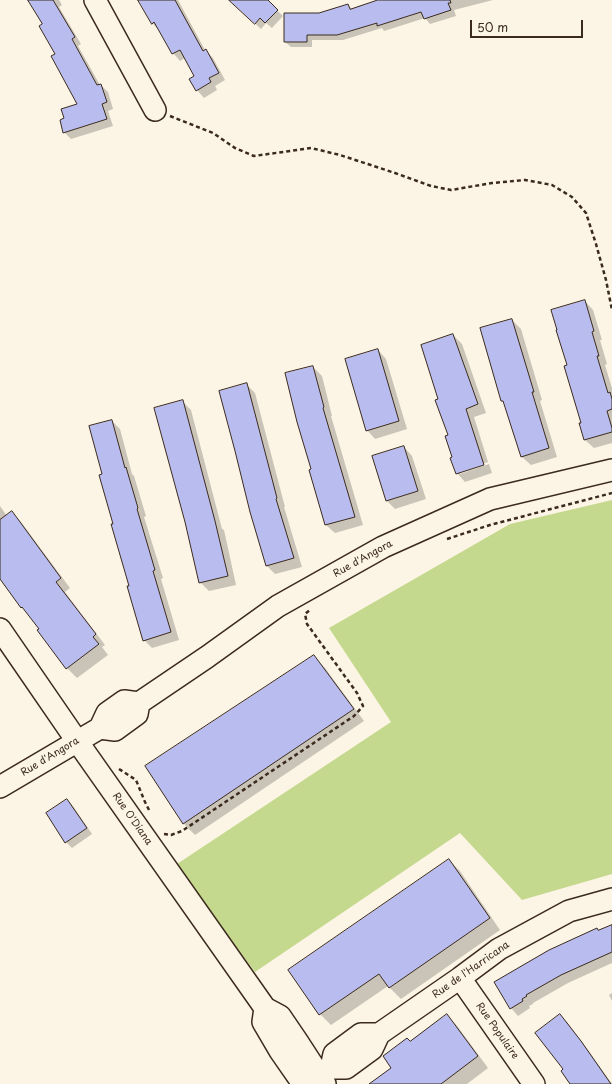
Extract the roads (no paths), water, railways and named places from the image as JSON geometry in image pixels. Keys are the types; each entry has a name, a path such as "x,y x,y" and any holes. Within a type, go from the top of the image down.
{"street":[{"path":"94,0 155,110"},
{"name":"Rue d'Angora","path":"0,787 100,728 106,713 124,701 139,703 206,658 278,606 383,547 490,499 612,470"},
{"name":"Rue O'Diana","path":"0,629 265,1008 280,1016 297,1041 317,1079"},
{"name":"Rue de l'Harricana","path":"317,1079 334,1054 361,1034 379,1034 499,949 570,911 612,899"},
{"name":"Rue Populaire","path":"460,978 534,1084"}]}
